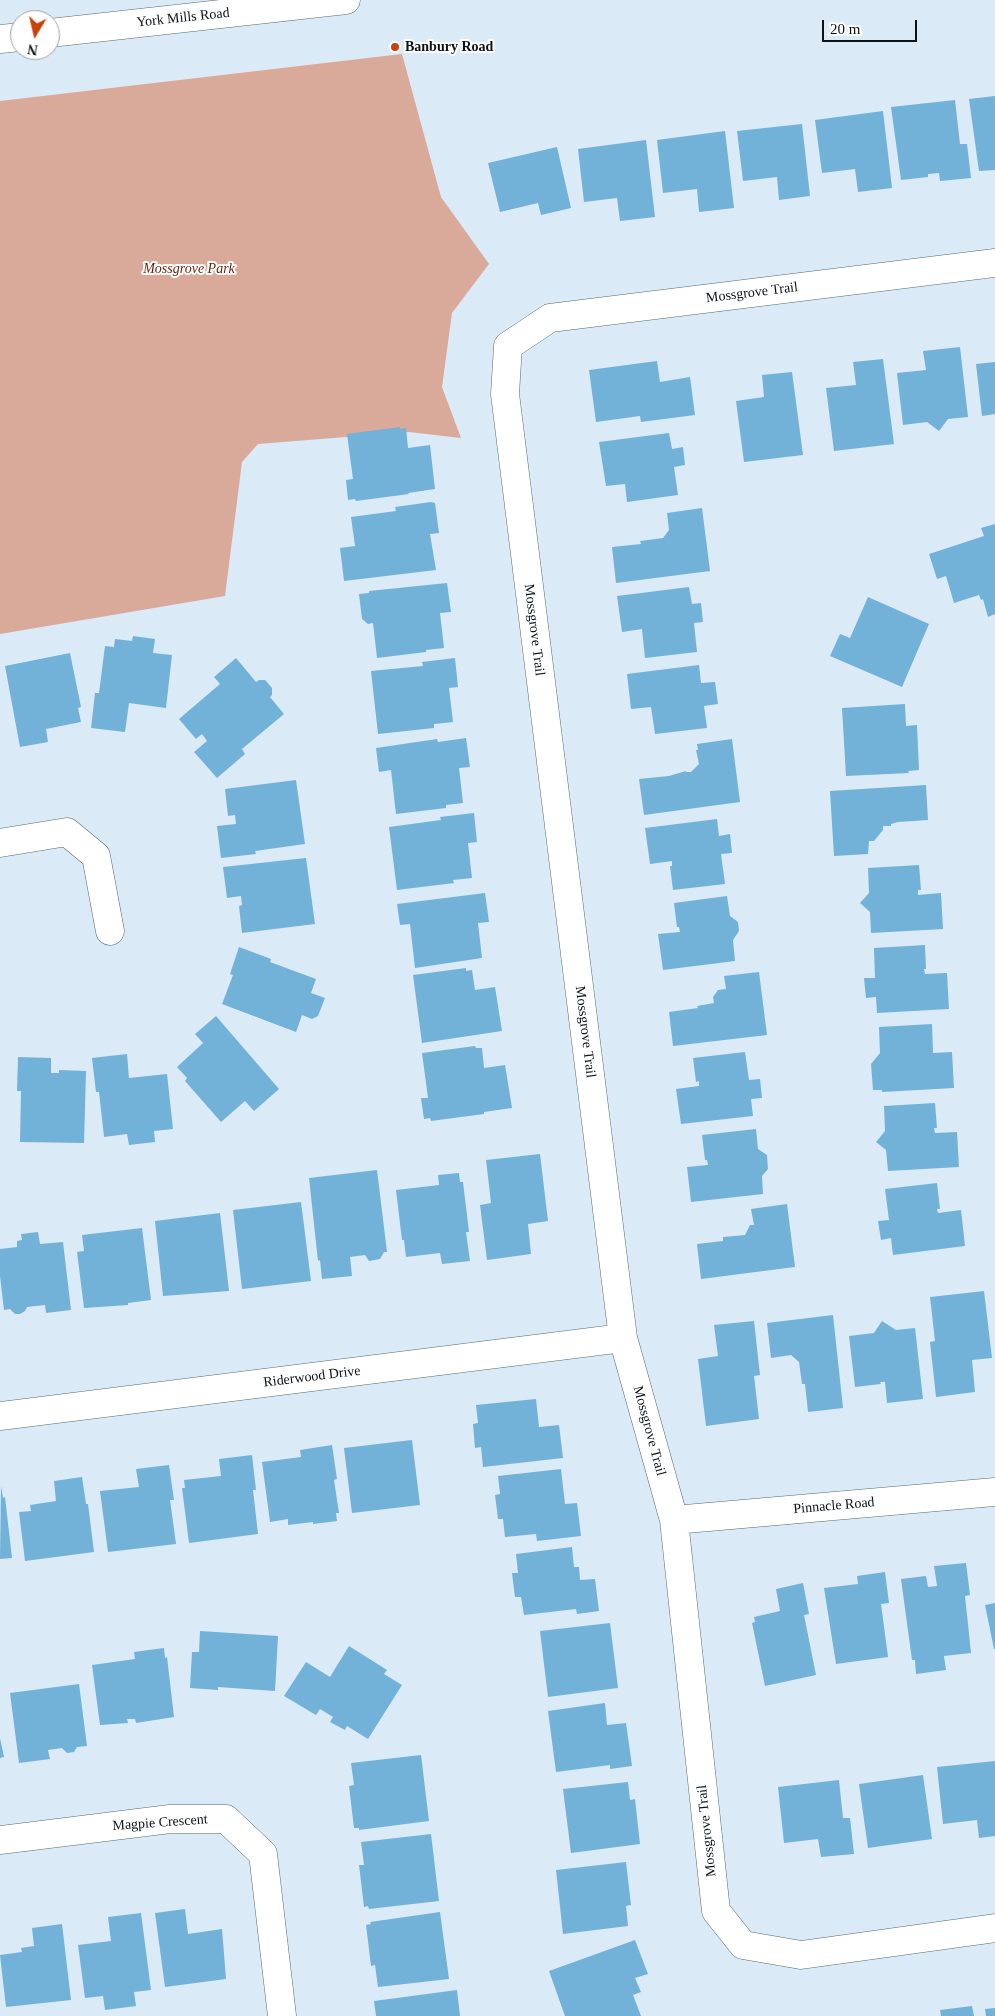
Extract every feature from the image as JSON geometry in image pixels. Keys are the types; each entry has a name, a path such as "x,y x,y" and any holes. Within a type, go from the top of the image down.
{"street":[{"name":"York Mills Road","path":"60,32 346,0"},
{"name":"Mossgrove Trail","path":"995,263 550,318 508,346 505,394 623,1338 674,1520 716,1911 743,1946 801,1955 995,1928"},
{"path":"0,843 67,832 96,856 110,931"},
{"name":"Riderwood Drive","path":"0,1416 623,1338"},
{"name":"Pinnacle Road","path":"674,1520 995,1492"},
{"name":"Magpie Crescent","path":"0,1840 170,1819 226,1819 264,1854 282,2016"}],"green space":[{"name":"Mossgrove Park","path":"402,54 441,197 489,264 452,313 442,387 461,438 409,432 258,444 242,462 225,596 0,634 0,101"}],"building":[{"path":"995,96 995,170 979,171 969,99"},
{"path":"955,100 960,144 967,144 971,178 940,181 939,173 928,174 928,177 901,180 891,107"},
{"path":"883,111 892,188 858,192 855,169 822,173 815,120"},
{"path":"802,124 810,196 779,200 777,177 743,181 737,131"},
{"path":"725,131 734,208 699,212 697,189 663,193 657,140"},
{"path":"646,140 655,217 620,221 617,198 584,202 578,149"},
{"path":"557,147 571,208 541,215 538,203 500,212 488,163"},
{"path":"960,347 968,417 948,419 939,431 927,422 903,425 897,373 926,370 923,351"},
{"path":"883,359 894,444 834,451 826,388 856,385 853,362"},
{"path":"657,361 660,382 690,377 695,415 641,422 640,416 596,422 589,370"},
{"path":"995,362 995,414 982,416 976,364"},
{"path":"792,372 803,455 744,462 736,401 764,397 762,375"},
{"path":"400,427 400,429 406,428 408,448 430,445 435,489 356,501 355,499 348,500 346,480 353,479 347,434"},
{"path":"669,433 672,449 683,447 685,465 674,467 678,495 627,502 625,484 606,486 599,442"},
{"path":"435,503 439,533 430,534 436,570 344,581 340,548 355,546 351,517 396,511 395,507"},
{"path":"702,508 710,571 616,583 612,547 641,544 640,541 663,538 669,530 667,513"},
{"path":"995,524 995,614 988,617 983,599 981,600 979,595 954,603 946,576 937,579 929,554 984,536 981,528"},
{"path":"447,583 451,612 440,613 444,648 377,658 373,623 368,624 362,619 359,594 369,593 369,591"},
{"path":"689,587 692,604 701,603 703,622 694,623 697,652 645,658 642,629 622,632 617,596"},
{"path":"868,597 929,624 902,687 830,656 840,634 850,638"},
{"path":"133,636 155,639 153,653 172,655 166,708 129,703 125,732 91,728 95,693 99,693 105,646 114,647 115,639 132,641"},
{"path":"70,653 81,707 78,708 81,722 46,729 48,742 20,747 5,666"},
{"path":"236,658 256,682 265,680 272,688 272,695 270,697 284,714 242,749 245,754 217,778 194,752 207,741 202,734 196,739 179,719 220,684 214,677"},
{"path":"455,658 458,687 449,688 453,722 434,724 434,728 378,734 371,671 423,666 422,662"},
{"path":"699,665 701,683 715,682 718,704 704,706 707,728 655,734 651,707 631,709 627,674"},
{"path":"905,704 906,726 917,725 919,770 908,771 909,773 846,776 842,708"},
{"path":"466,738 470,767 459,768 463,803 446,805 446,808 396,814 391,770 379,772 376,748 437,739 438,742"},
{"path":"732,739 740,802 644,815 639,779 669,776 686,771 691,772 699,764 696,750 698,750 697,744"},
{"path":"296,780 305,844 255,851 256,854 221,858 217,826 236,824 235,815 228,816 225,789"},
{"path":"926,785 928,820 898,822 891,824 891,826 883,826 883,830 874,841 869,841 868,854 834,856 830,791"},
{"path":"474,813 477,842 468,843 472,878 453,880 454,883 397,890 389,827 441,820 440,817"},
{"path":"717,819 719,836 730,834 732,853 721,854 725,884 673,890 670,866 672,866 672,861 650,864 645,828"},
{"path":"306,858 315,924 242,933 239,906 242,905 241,896 227,898 223,867"},
{"path":"919,865 921,890 918,890 918,895 941,893 943,929 871,933 870,912 860,903 869,893 868,868"},
{"path":"485,893 489,922 478,923 482,958 415,968 410,924 400,925 397,904"},
{"path":"727,896 730,916 738,922 739,931 733,940 735,961 663,970 658,934 680,932 679,927 677,927 674,903"},
{"path":"925,945 925,974 947,973 949,1009 877,1013 876,997 866,998 864,978 875,978 874,948"},
{"path":"239,947 271,959 270,962 316,979 311,993 325,998 318,1016 312,1019 302,1015 296,1032 222,1004 233,975 230,974"},
{"path":"466,968 466,971 472,970 475,990 495,987 502,1031 422,1043 413,975"},
{"path":"759,972 767,1035 673,1046 669,1012 698,1008 697,1006 714,1003 713,997 718,990 726,989 724,976"},
{"path":"216,1016 279,1089 254,1111 245,1101 221,1122 185,1081 187,1078 177,1067 203,1043 195,1034"},
{"path":"932,1024 933,1053 952,1052 954,1088 882,1092 882,1090 873,1090 871,1064 880,1053 879,1027"},
{"path":"475,1046 476,1048 482,1048 484,1068 505,1065 512,1108 431,1121 430,1118 424,1119 421,1098 428,1098 422,1053"},
{"path":"745,1052 749,1080 760,1079 762,1098 751,1099 753,1116 681,1124 676,1089 699,1086 699,1081 696,1082 693,1058"},
{"path":"127,1054 129,1078 167,1074 173,1129 154,1131 155,1142 129,1145 127,1134 104,1137 99,1092 96,1092 92,1058"},
{"path":"18,1057 51,1058 51,1073 59,1073 59,1070 86,1071 84,1143 20,1142 21,1091 17,1091"},
{"path":"935,1103 937,1128 934,1128 935,1133 957,1132 959,1167 888,1171 886,1150 876,1142 885,1131 884,1106"},
{"path":"756,1129 758,1149 767,1155 768,1169 762,1176 763,1194 691,1202 687,1167 708,1165 707,1160 705,1160 702,1135"},
{"path":"540,1154 548,1221 528,1224 531,1254 487,1260 480,1205 491,1203 486,1160"},
{"path":"377,1170 387,1252 384,1252 380,1259 369,1261 365,1255 350,1257 352,1276 322,1279 320,1260 318,1261 309,1178"},
{"path":"459,1173 460,1182 463,1182 469,1232 466,1232 470,1261 442,1264 440,1253 406,1257 396,1190 439,1185 438,1175"},
{"path":"937,1183 940,1209 937,1209 938,1213 961,1210 965,1246 893,1255 891,1238 881,1240 878,1221 889,1220 885,1189"},
{"path":"301,1202 311,1281 242,1289 233,1210"},
{"path":"787,1204 795,1267 701,1279 697,1244 723,1241 723,1237 745,1235 750,1225 754,1225 751,1209"},
{"path":"220,1213 229,1291 163,1296 155,1221"},
{"path":"142,1228 151,1300 128,1303 128,1305 84,1308 77,1252 84,1251 82,1235"},
{"path":"38,1232 40,1244 63,1242 71,1310 46,1313 45,1305 27,1307 20,1314 15,1314 10,1309 4,1310 0,1276 0,1249 17,1247 17,1241 22,1240 21,1234"},
{"path":"984,1291 992,1358 972,1360 975,1392 936,1397 930,1342 935,1341 930,1297"},
{"path":"833,1315 843,1408 808,1412 805,1384 802,1384 799,1362 791,1355 771,1358 767,1323"},
{"path":"754,1321 760,1375 754,1376 759,1419 706,1426 698,1359 718,1356 714,1325"},
{"path":"882,1321 896,1330 915,1328 923,1399 887,1403 885,1382 855,1387 849,1336 874,1333"},
{"path":"536,1399 539,1427 559,1425 563,1458 483,1467 481,1447 475,1448 473,1424 478,1423 476,1405"},
{"path":"412,1440 420,1505 352,1513 344,1448"},
{"path":"332,1445 337,1479 334,1480 339,1513 336,1513 337,1521 288,1525 288,1519 270,1522 262,1462 301,1457 300,1450"},
{"path":"252,1455 256,1490 253,1490 258,1534 189,1543 182,1488 185,1488 184,1480 221,1476 219,1459"},
{"path":"169,1465 174,1500 170,1500 176,1544 108,1552 100,1491 139,1487 136,1469"},
{"path":"561,1469 565,1504 577,1503 581,1536 537,1541 536,1534 505,1537 503,1519 498,1519 495,1495 500,1494 498,1476"},
{"path":"82,1477 86,1504 88,1504 94,1552 25,1561 19,1512 31,1511 30,1505 56,1501 54,1481"},
{"path":"1,1486 3,1498 5,1497 12,1558 0,1559"},
{"path":"572,1547 574,1567 579,1567 580,1580 595,1579 599,1611 577,1614 576,1609 524,1615 521,1597 515,1597 512,1573 518,1573 516,1554"},
{"path":"966,1563 970,1595 965,1596 971,1653 944,1656 946,1670 916,1674 915,1660 912,1660 901,1579 926,1576 928,1587 937,1586 934,1566"},
{"path":"885,1572 889,1603 881,1604 888,1657 836,1664 824,1588 858,1584 857,1576"},
{"path":"803,1583 809,1614 804,1615 816,1675 765,1686 752,1623 755,1622 754,1617 780,1611 776,1589"},
{"path":"995,1603 995,1649 994,1649 985,1605"},
{"path":"610,1623 618,1688 548,1697 540,1631"},
{"path":"200,1631 278,1636 275,1691 218,1687 218,1690 190,1688 192,1652 199,1652"},
{"path":"349,1646 387,1670 384,1674 402,1685 368,1739 347,1726 345,1730 330,1722 333,1717 320,1709 316,1715 284,1696 306,1662 330,1677"},
{"path":"164,1648 165,1658 167,1657 174,1717 136,1723 135,1719 127,1719 128,1723 100,1725 92,1665 135,1659 134,1652"},
{"path":"79,1684 87,1746 77,1747 74,1752 67,1753 62,1748 48,1750 50,1759 19,1763 10,1693"},
{"path":"605,1703 607,1725 626,1723 632,1766 610,1769 610,1765 556,1772 548,1711"},
{"path":"0,1738 4,1757 0,1758"},
{"path":"421,1755 429,1821 359,1830 359,1828 354,1828 349,1786 354,1785 351,1763"},
{"path":"995,1761 995,1836 979,1838 977,1820 943,1824 937,1767"},
{"path":"923,1775 932,1839 868,1848 859,1784"},
{"path":"839,1780 843,1818 850,1818 854,1854 821,1857 818,1839 784,1843 778,1787"},
{"path":"628,1782 630,1800 635,1799 640,1844 571,1853 563,1789"},
{"path":"431,1834 439,1901 369,1909 368,1906 364,1907 359,1865 364,1865 361,1842"},
{"path":"626,1862 631,1905 626,1906 628,1926 563,1934 556,1870"},
{"path":"185,1909 188,1934 222,1929 226,1979 165,1987 155,1913"},
{"path":"440,1912 449,1979 378,1987 375,1965 371,1966 366,1925 371,1924 370,1922"},
{"path":"141,1913 151,1990 134,1992 136,2006 105,2010 103,1996 85,1998 78,1945 111,1941 108,1917"},
{"path":"62,1924 71,2000 6,2007 0,1955 22,1952 21,1948 34,1946 32,1928"},
{"path":"635,1940 648,1974 635,1978 641,1992 633,1995 641,2016 565,2016 549,1971"},
{"path":"457,1990 460,2016 376,2016 374,2001"},
{"path":"972,2006 974,2016 941,2016 940,2010"},
{"path":"995,2008 995,2016 986,2016 985,2009"}],"place":[{"name":"Banbury Road","path":"395,47"}]}
